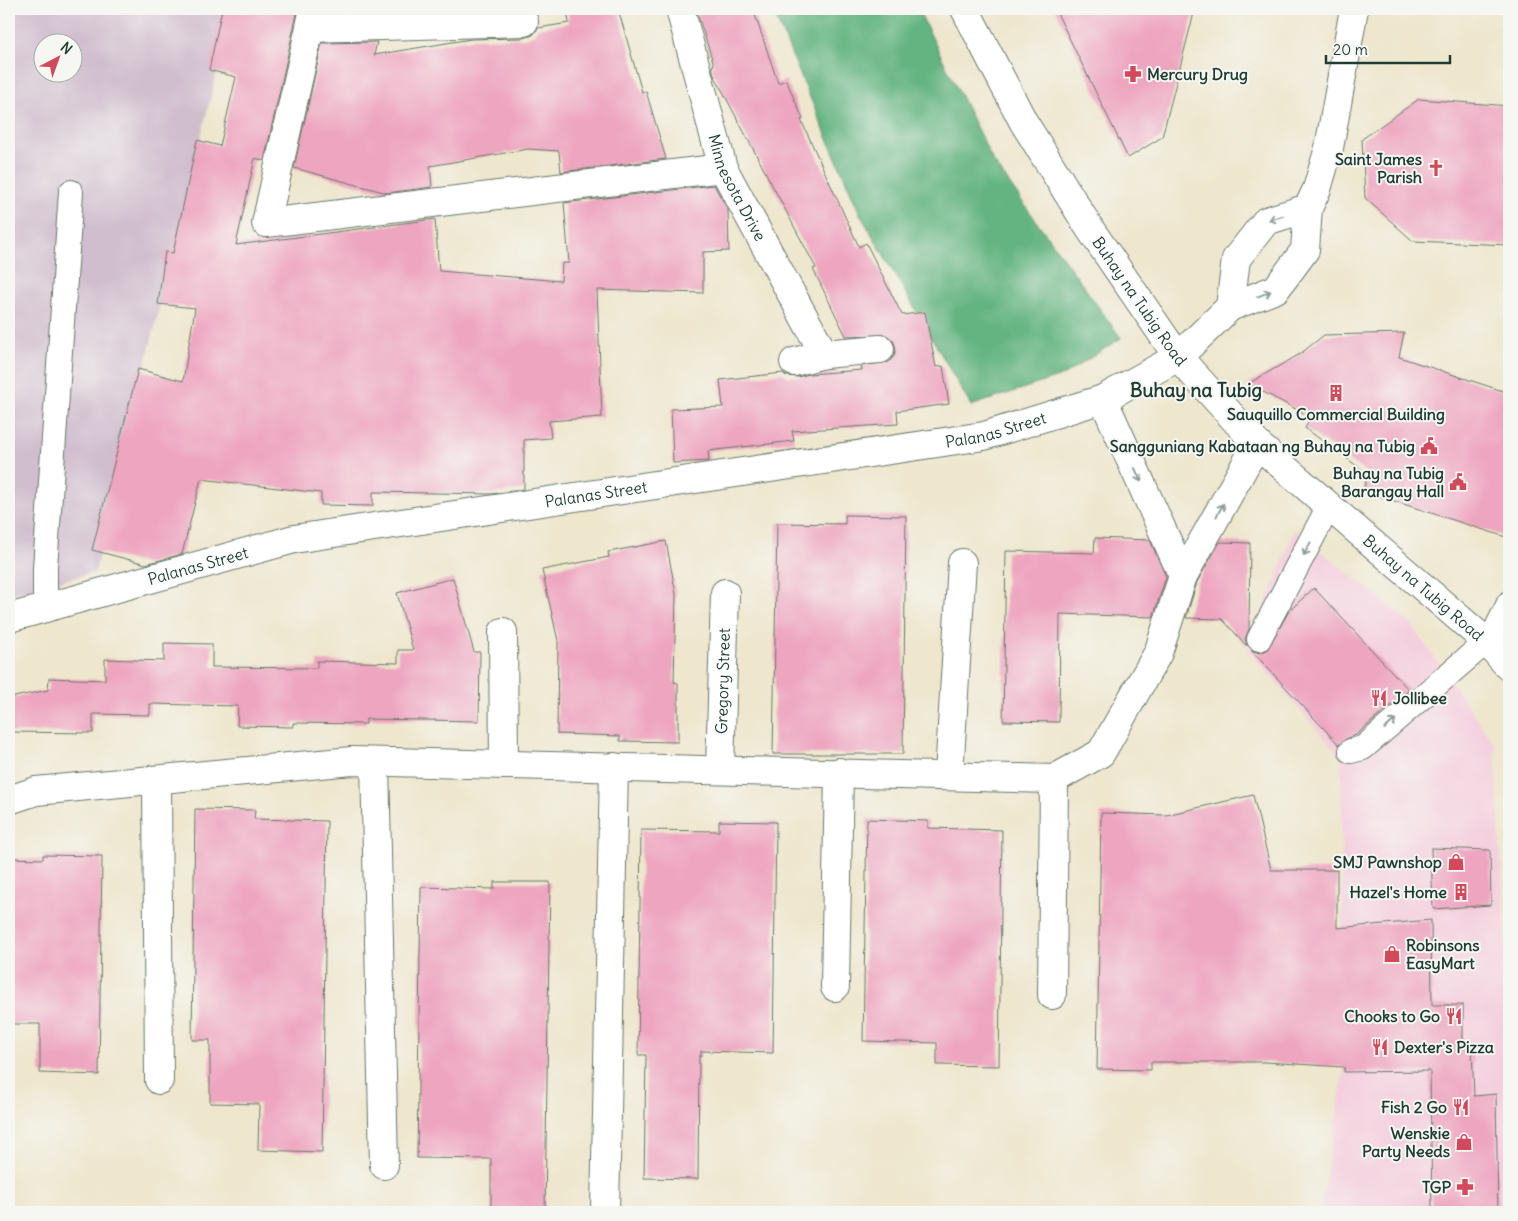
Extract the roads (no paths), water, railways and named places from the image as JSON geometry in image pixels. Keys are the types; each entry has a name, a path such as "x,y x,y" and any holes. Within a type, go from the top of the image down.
{"street":[{"name":"Minnesota Drive","path":"680,9 723,168 824,354"},
{"name":"Buhay na Tubig Road","path":"965,9 1028,129 1090,230 1178,358 1257,444 1488,643 1509,667"},
{"path":"1308,208 1266,221 1236,259 1230,308 1276,289 1305,250 1308,208 1319,182 1329,148 1354,9"},
{"path":"524,22 312,18 266,223 723,168"},
{"name":"Palanas Street","path":"9,618 45,610 294,539 984,436 1103,399 1178,358 1230,308"},
{"path":"794,362 824,354 880,349"},
{"path":"1103,399 1183,576"},
{"path":"9,800 36,791 352,761 1054,779 1101,753 1158,653 1183,576 1257,444"},
{"path":"949,775 962,563"},
{"name":"Gregory Street","path":"720,770 725,593"},
{"path":"503,632 504,765"},
{"path":"375,762 384,1165"},
{"path":"605,1212 614,767"},
{"path":"835,987 839,772"},
{"path":"1052,995 1054,779"},
{"path":"157,780 158,1080"}],"lane":[{"path":"45,610 45,568 71,192"},
{"path":"1259,639 1329,506"},
{"path":"1350,751 1363,748 1488,643 1509,603"}],"place":[{"name":"Mercury Drug","path":"1133,74"},
{"name":"Saint James Parish","path":"1436,168"},
{"name":"Sauquillo Commercial Building","path":"1336,393"},
{"name":"Sangguniang Kabataan ng Buhay na Tubig","path":"1429,446"},
{"name":"Buhay na Tubig Barangay Hall","path":"1458,482"},
{"name":"Jollibee","path":"1379,698"},
{"name":"SMJ Pawnshop","path":"1456,862"},
{"name":"Hazel's Home","path":"1461,892"},
{"name":"Robinsons EasyMart","path":"1392,954"},
{"name":"Chooks to Go","path":"1454,1016"},
{"name":"Dexter's Pizza","path":"1380,1047"},
{"name":"Fish 2 Go","path":"1461,1107"},
{"name":"Wenskie Party Needs","path":"1464,1142"},
{"name":"TGP","path":"1465,1187"}],"district":[{"name":"Buhay na Tubig","path":"1196,390"}]}
